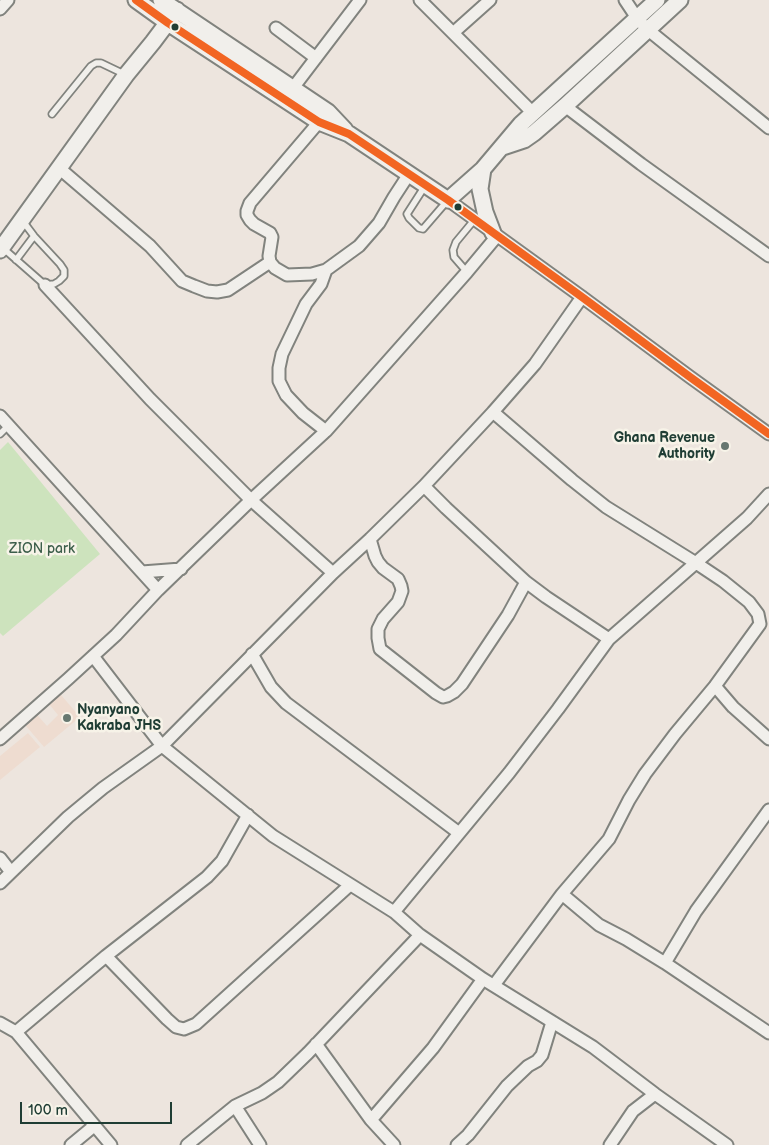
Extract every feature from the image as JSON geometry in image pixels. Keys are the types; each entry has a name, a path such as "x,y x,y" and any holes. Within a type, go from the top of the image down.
{"street":[{"path":"0,9 8,0"},
{"path":"136,0 319,122 349,134 448,200 769,434"},
{"path":"162,0 328,112 349,134"},
{"path":"293,88 360,0"},
{"path":"420,0 533,113"},
{"path":"454,33 490,0"},
{"path":"625,0 647,30 769,128"},
{"path":"448,200 483,169 521,124 657,0"},
{"path":"502,148 524,140 565,106 680,0"},
{"path":"1,248 126,75 168,23 176,10"},
{"path":"276,28 316,58"},
{"path":"565,106 641,164 769,256"},
{"path":"319,122 250,203 247,211 247,215 254,224 270,233 272,237 268,256 270,262 275,268 287,275 312,274 326,270 359,246 379,223 409,174"},
{"path":"59,168 150,246 182,281 207,291 228,290 270,262"},
{"path":"483,169 480,189 485,212 495,234"},
{"path":"0,739 116,635 158,590 326,431 467,272 495,234"},
{"path":"326,270 321,284 306,304 282,354 279,368 279,381 286,395 303,413 326,431"},
{"path":"45,285 150,399 251,500 333,573"},
{"path":"0,882 68,817 103,788 162,746 333,573 424,486 535,364 582,297"},
{"path":"493,412 606,507 696,563 750,602 764,626 675,734 645,774 609,838 562,894 494,985"},
{"path":"0,416 4,430 158,590"},
{"path":"424,486 526,582 609,639"},
{"path":"394,912 515,766 609,639 747,518 769,494"},
{"path":"370,539 378,562 398,579 402,591 398,602 383,619 378,629 380,649 436,693 443,696 448,696 462,684 508,615 526,582"},
{"path":"142,572 181,569"},
{"path":"252,654 271,688 286,703 459,833"},
{"path":"93,656 162,746 273,836 394,912 420,935 483,979 592,1046 727,1145"},
{"path":"715,686 732,708 769,739"},
{"path":"665,963 696,911 769,810"},
{"path":"16,1032 106,956 207,877 222,861 248,815"},
{"path":"0,858 11,872"},
{"path":"106,956 167,1019 176,1027 184,1029 196,1024 350,885"},
{"path":"562,894 599,925 665,963 769,1032"},
{"path":"187,1145 235,1106 262,1093 278,1082 420,935"},
{"path":"371,1120 433,1048 483,979"},
{"path":"457,1145 507,1086 528,1066 537,1061 542,1054 552,1022"},
{"path":"0,1024 16,1032 111,1145"},
{"path":"316,1044 371,1120 394,1145"},
{"path":"610,1145 633,1111 656,1094"},
{"path":"235,1106 260,1145"},
{"path":"72,1145 94,1126"}],"lane":[{"path":"52,114 91,66 101,63 126,75"},
{"path":"426,185 408,214 409,218 419,228 423,229 448,200"},
{"path":"467,272 454,257 452,250 456,242 475,219"},
{"path":"1,248 45,285 54,284 64,276 64,270 60,264 22,220"},
{"path":"16,260 34,236"}],"shaded area":[{"name":"Nyanyano Kakraba JHS","path":"55,688 80,717 44,747 20,719 32,709 47,726 58,715 44,698"},
{"path":"28,733 40,747 0,780 0,756"}],"green space":[{"name":"ZION park","path":"8,442 100,554 3,636 0,633 0,450"}],"transit line":[{"path":"136,0 319,122 349,134 448,200 769,434"}],"place":[{"name":"Ghana Revenue Authority","path":"725,446"},
{"name":"Nyanyano Kakraba JHS","path":"67,718"}]}
